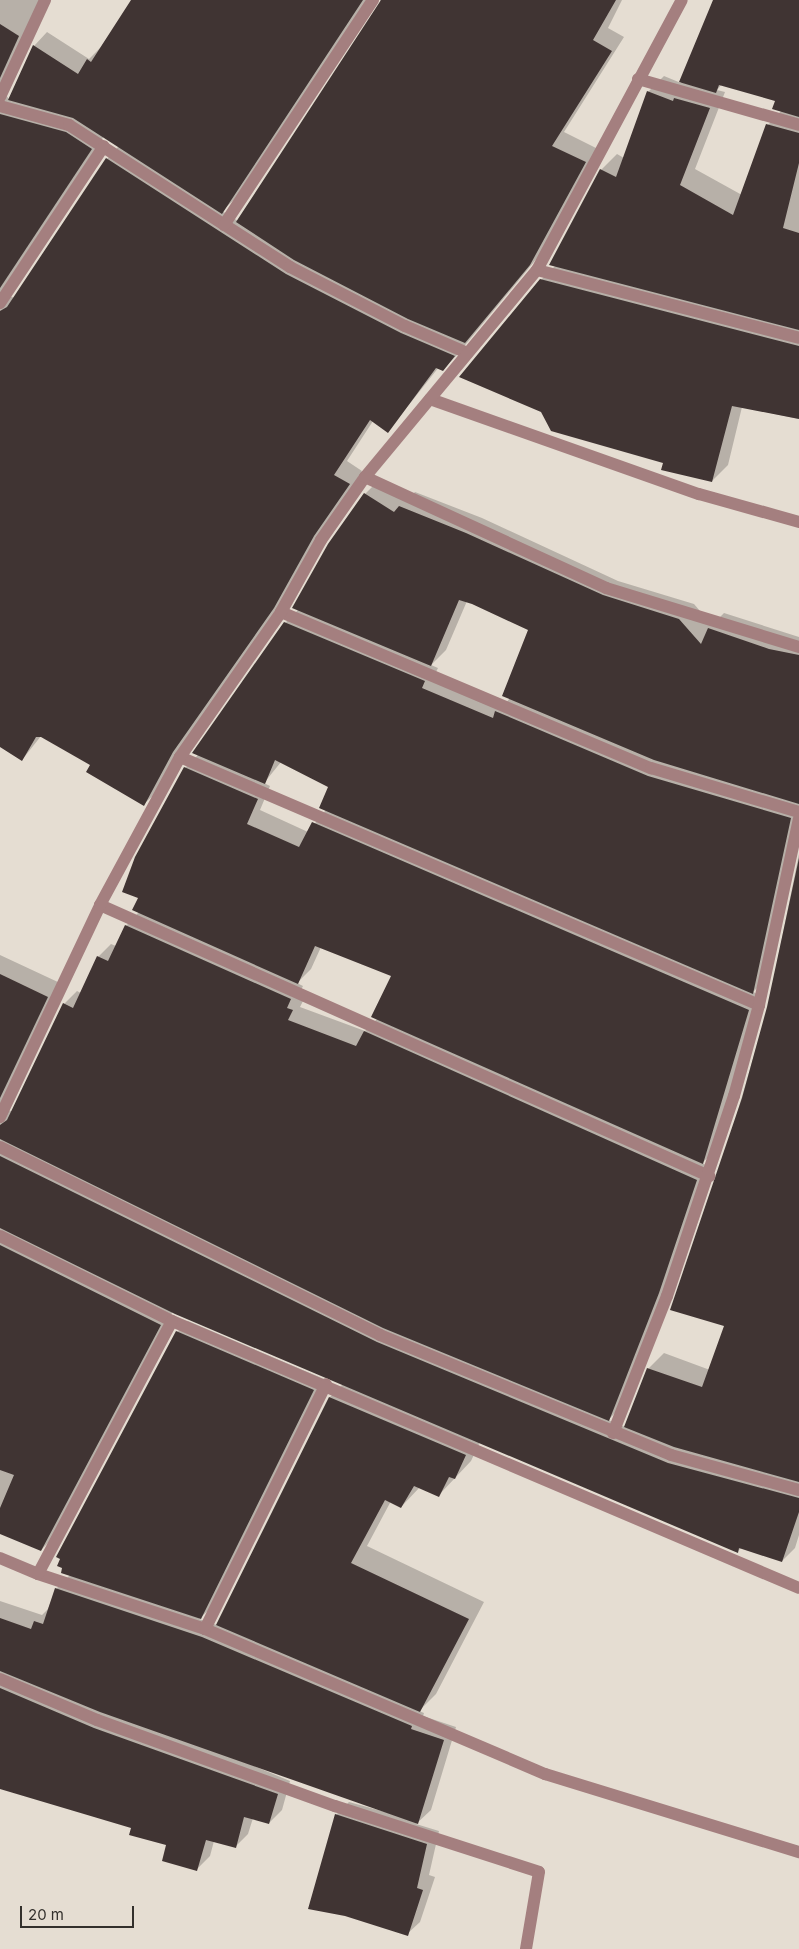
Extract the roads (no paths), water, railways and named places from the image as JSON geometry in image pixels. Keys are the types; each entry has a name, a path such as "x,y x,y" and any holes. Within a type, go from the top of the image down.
{"street":[{"path":"0,97 45,0"},
{"path":"224,225 373,0"},
{"path":"0,1117 100,905 180,757 281,612 321,540 365,477 538,270 682,0"},
{"path":"638,80 799,125"},
{"path":"0,106 69,125 290,267 406,326 468,353"},
{"path":"0,302 104,146"},
{"path":"538,270 799,338"},
{"path":"430,399 699,494 799,522"},
{"path":"365,477 606,588 799,647"},
{"path":"281,612 651,768 799,812"},
{"path":"180,757 759,1005"},
{"path":"613,1433 667,1296 709,1176 759,1005 799,819"},
{"path":"100,905 709,1176"},
{"path":"0,1147 380,1335 613,1433 671,1455 799,1490"},
{"path":"0,1236 172,1321 326,1384 799,1588"},
{"path":"38,1574 172,1321"},
{"path":"205,1629 326,1384"},
{"path":"0,1558 38,1574 205,1629 545,1774 799,1852"},
{"path":"0,1679 97,1720 326,1803 539,1872 526,1949"}]}
